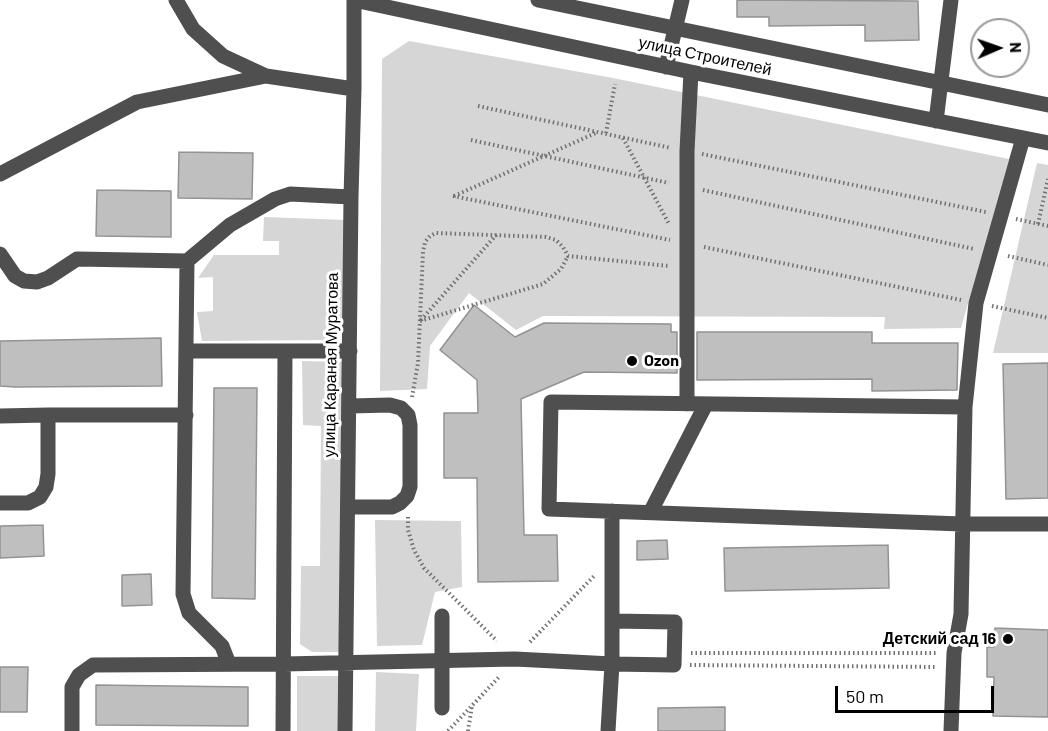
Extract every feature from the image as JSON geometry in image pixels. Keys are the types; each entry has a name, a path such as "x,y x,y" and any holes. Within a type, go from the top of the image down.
{"street":[{"path":"176,0 193,29 224,56 266,76 354,89"},
{"name":"улица Строителей","path":"354,0 666,67 1048,143"},
{"name":"улица Караная Муратова","path":"345,731 354,0"},
{"path":"538,0 1048,105"},
{"path":"666,67 682,0"},
{"path":"936,121 951,0"},
{"path":"687,404 686,268 683,243 691,72"},
{"path":"0,174 137,102 266,76"},
{"path":"951,731 954,660 961,614 965,407 976,303 1023,138"},
{"path":"0,254 15,276 24,281 37,282 48,278 77,259 187,261 230,225 275,199 290,194 351,197"},
{"path":"187,261 183,594 189,614 222,646 229,664"},
{"path":"186,351 350,351"},
{"path":"283,731 285,351"},
{"path":"965,407 551,402 549,509 962,524 1048,524"},
{"path":"651,511 706,404"},
{"path":"348,507 392,507 407,496 410,487 408,415 401,408 390,405 350,406"},
{"path":"0,416 186,415"},
{"path":"0,503 28,503 40,497 46,487 48,416"},
{"path":"608,731 612,664 612,511"},
{"path":"441,616 442,708"},
{"path":"72,731 72,687 79,675 93,665 515,659 612,664 674,659 675,622 612,621"}],"path":[{"path":"606,134 615,84"},
{"path":"478,106 1048,226"},
{"path":"598,132 453,196 1048,318"},
{"path":"622,137 683,243"},
{"path":"471,140 1048,265"},
{"path":"1038,224 1048,179"},
{"path":"408,415 418,363 423,252 425,242 430,236 436,233 546,237 556,240 568,256"},
{"path":"420,321 497,234"},
{"path":"568,256 686,268"},
{"path":"420,321 543,284 561,269 568,256"},
{"path":"407,496 408,530 414,550 424,568 515,659"},
{"path":"448,731 554,616 612,558"},
{"path":"674,659 954,660"},
{"path":"674,659 954,660"},
{"path":"468,731 472,705"}],"shaded area":[{"path":"409,41 613,78 1009,159 961,328 884,329 885,317 543,316 516,330 469,293 430,346 427,389 380,391 382,59"},
{"path":"1037,163 1048,165 1048,353 993,353"},
{"path":"264,217 347,220 348,321 329,340 202,341 197,312 213,311 213,277 198,278 214,255 279,255 279,241 263,241"},
{"path":"302,361 348,362 344,652 312,652 300,644 301,566 320,566 321,426 303,425"},
{"path":"375,520 461,521 462,587 435,592 422,645 377,646"},
{"path":"376,672 419,674 416,731 375,731"},
{"path":"297,676 343,676 343,731 297,731"}],"building":[{"path":"737,0 918,1 919,40 865,41 865,25 769,26 769,17 737,17"},
{"path":"179,152 253,153 252,199 178,198"},
{"path":"97,190 171,191 171,237 96,236"},
{"path":"474,305 515,337 544,323 671,324 671,332 677,332 677,373 584,372 521,399 524,535 557,535 558,581 478,582 477,478 444,478 444,413 478,413 477,380 440,350"},
{"path":"697,332 872,332 872,343 958,343 957,390 872,391 872,379 697,380"},
{"path":"161,338 162,386 0,386 0,341"},
{"path":"1048,363 1048,498 1006,499 1003,364"},
{"path":"214,388 257,388 255,599 212,598"},
{"path":"43,525 44,556 0,558 0,526"},
{"path":"667,540 668,559 637,560 637,541"},
{"path":"888,545 889,588 725,591 724,548"},
{"path":"151,574 152,605 122,606 122,575"},
{"path":"995,628 1048,630 1048,717 993,716 994,677 987,677 987,647 994,647"},
{"path":"0,667 28,667 27,712 0,712"},
{"path":"96,685 248,687 248,726 96,725"},
{"path":"725,707 725,731 658,731 658,708"}],"place":[{"name":"Ozon","path":"632,361"},
{"name":"Детский сад 16","path":"1008,639"}]}
